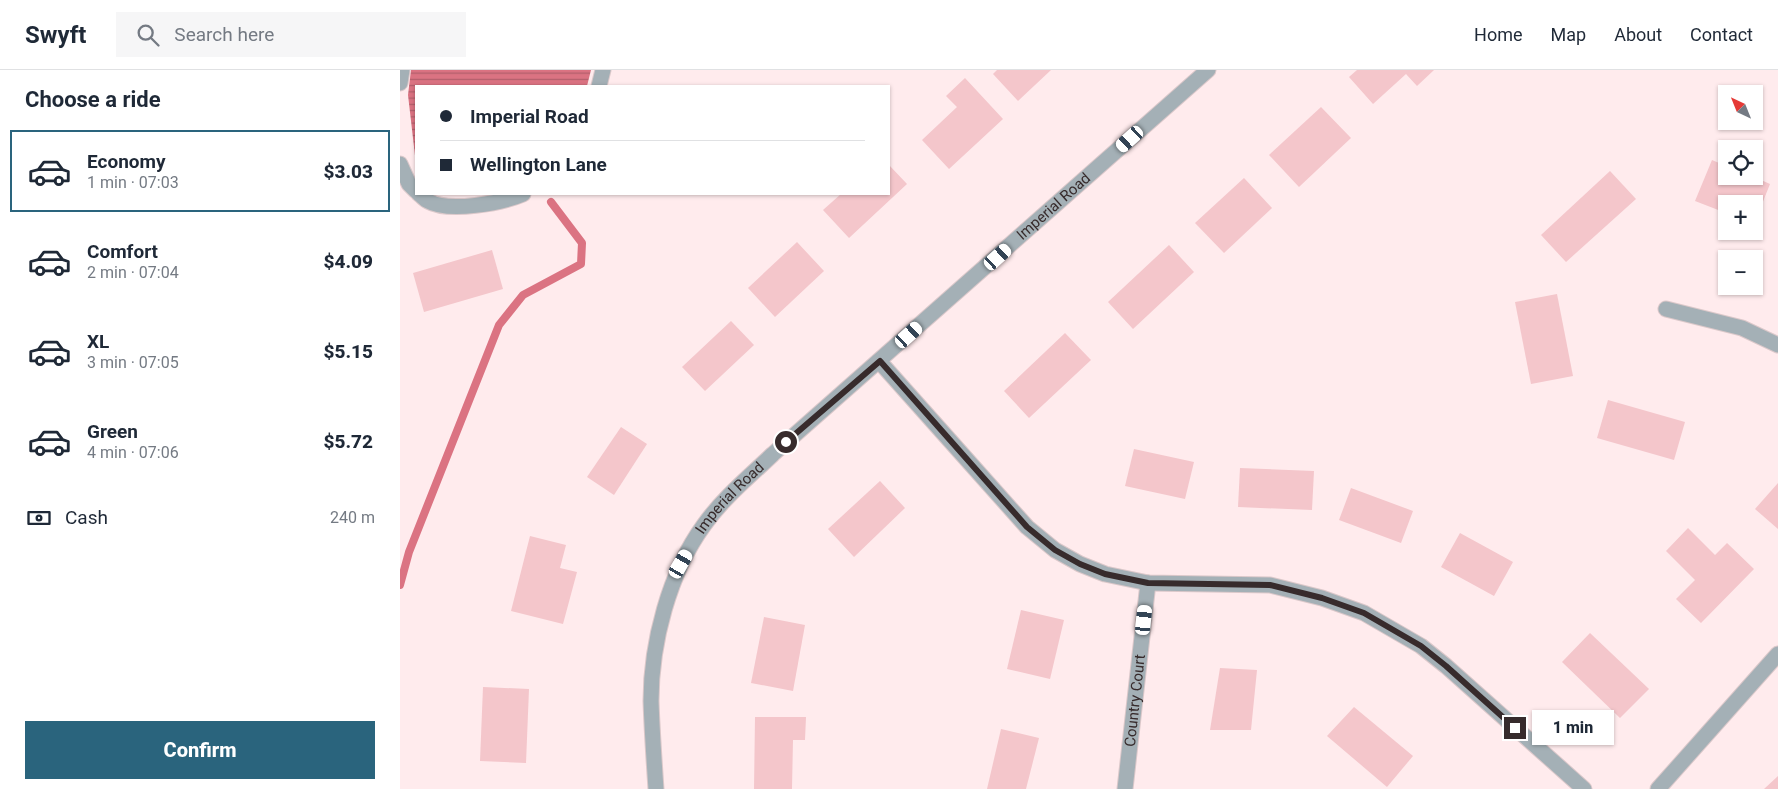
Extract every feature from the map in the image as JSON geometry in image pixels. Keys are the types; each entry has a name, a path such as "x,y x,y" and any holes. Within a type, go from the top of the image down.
{"street":[{"path":"400,83 402,70"},
{"path":"598,85 603,70"},
{"name":"Imperial Road","path":"656,789 651,700 653,670 660,627 681,564 704,526 729,494 1204,71"},
{"path":"400,164 408,184 415,190"},
{"path":"420,195 428,202 451,207 476,205 510,199 520,195"},
{"path":"1666,309 1742,328 1778,345"},
{"path":"880,361 1027,527 1055,550 1080,564 1105,574 1148,583 1270,585 1322,598 1364,613 1421,646 1584,789"},
{"name":"Country Court","path":"1125,789 1148,583"},
{"path":"1658,789 1778,654"}],"shaded area":[{"path":"411,70 591,70 587,85 415,85 415,155 408,95"}],"building":[{"path":"997,70 1051,70 1018,101 993,74"},
{"path":"1357,70 1434,70 1417,86 1406,74 1373,104 1349,77"},
{"path":"965,78 1003,119 949,169 922,140 957,107 946,96"},
{"path":"1321,107 1351,138 1299,187 1269,155"},
{"path":"1712,160 1718,163 1718,185 1763,185 1763,181 1770,184 1763,202 1763,195 1718,195 1718,210 1695,201"},
{"path":"890,166 907,184 849,238 823,210 840,195 890,195"},
{"path":"1610,171 1636,199 1566,262 1541,235"},
{"path":"1244,178 1272,208 1224,253 1195,223"},
{"path":"797,242 824,271 775,317 748,288"},
{"path":"1169,245 1194,272 1133,329 1108,302"},
{"path":"492,250 503,289 424,312 413,273"},
{"path":"1557,294 1573,376 1531,384 1515,302"},
{"path":"731,321 754,345 705,391 682,367"},
{"path":"1065,333 1091,360 1029,418 1004,391"},
{"path":"1608,400 1685,422 1674,460 1597,438"},
{"path":"621,427 647,444 614,495 587,477"},
{"path":"1134,449 1194,462 1185,499 1125,486"},
{"path":"1240,468 1314,471 1312,510 1238,507"},
{"path":"880,481 905,508 854,557 828,529"},
{"path":"1778,483 1778,529 1755,509"},
{"path":"1351,488 1413,511 1401,543 1339,520"},
{"path":"1688,528 1715,555 1727,543 1754,569 1701,623 1676,599 1695,580 1666,551"},
{"path":"1460,533 1513,562 1494,596 1441,567"},
{"path":"530,536 566,545 560,568 577,572 563,624 511,611"},
{"path":"1021,610 1064,620 1050,679 1007,669"},
{"path":"764,617 805,625 793,691 751,683"},
{"path":"1590,633 1649,689 1620,718 1562,662"},
{"path":"1220,668 1257,670 1251,730 1210,730"},
{"path":"483,687 529,689 526,763 480,761"},
{"path":"1354,707 1413,756 1387,787 1327,736"},
{"path":"755,717 806,717 805,740 793,740 792,789 754,789"},
{"path":"1001,729 1039,738 1026,789 987,789"},
{"path":"1778,776 1778,789 1764,789"}],"waterway":[{"path":"400,585 409,552 499,325 523,295 581,264 582,243 551,202"}],"route":[{"path":"786,442 880,361 1027,527 1055,550 1080,564 1105,574 1148,583 1270,585 1322,598 1364,613 1421,646 1515,728"}]}
